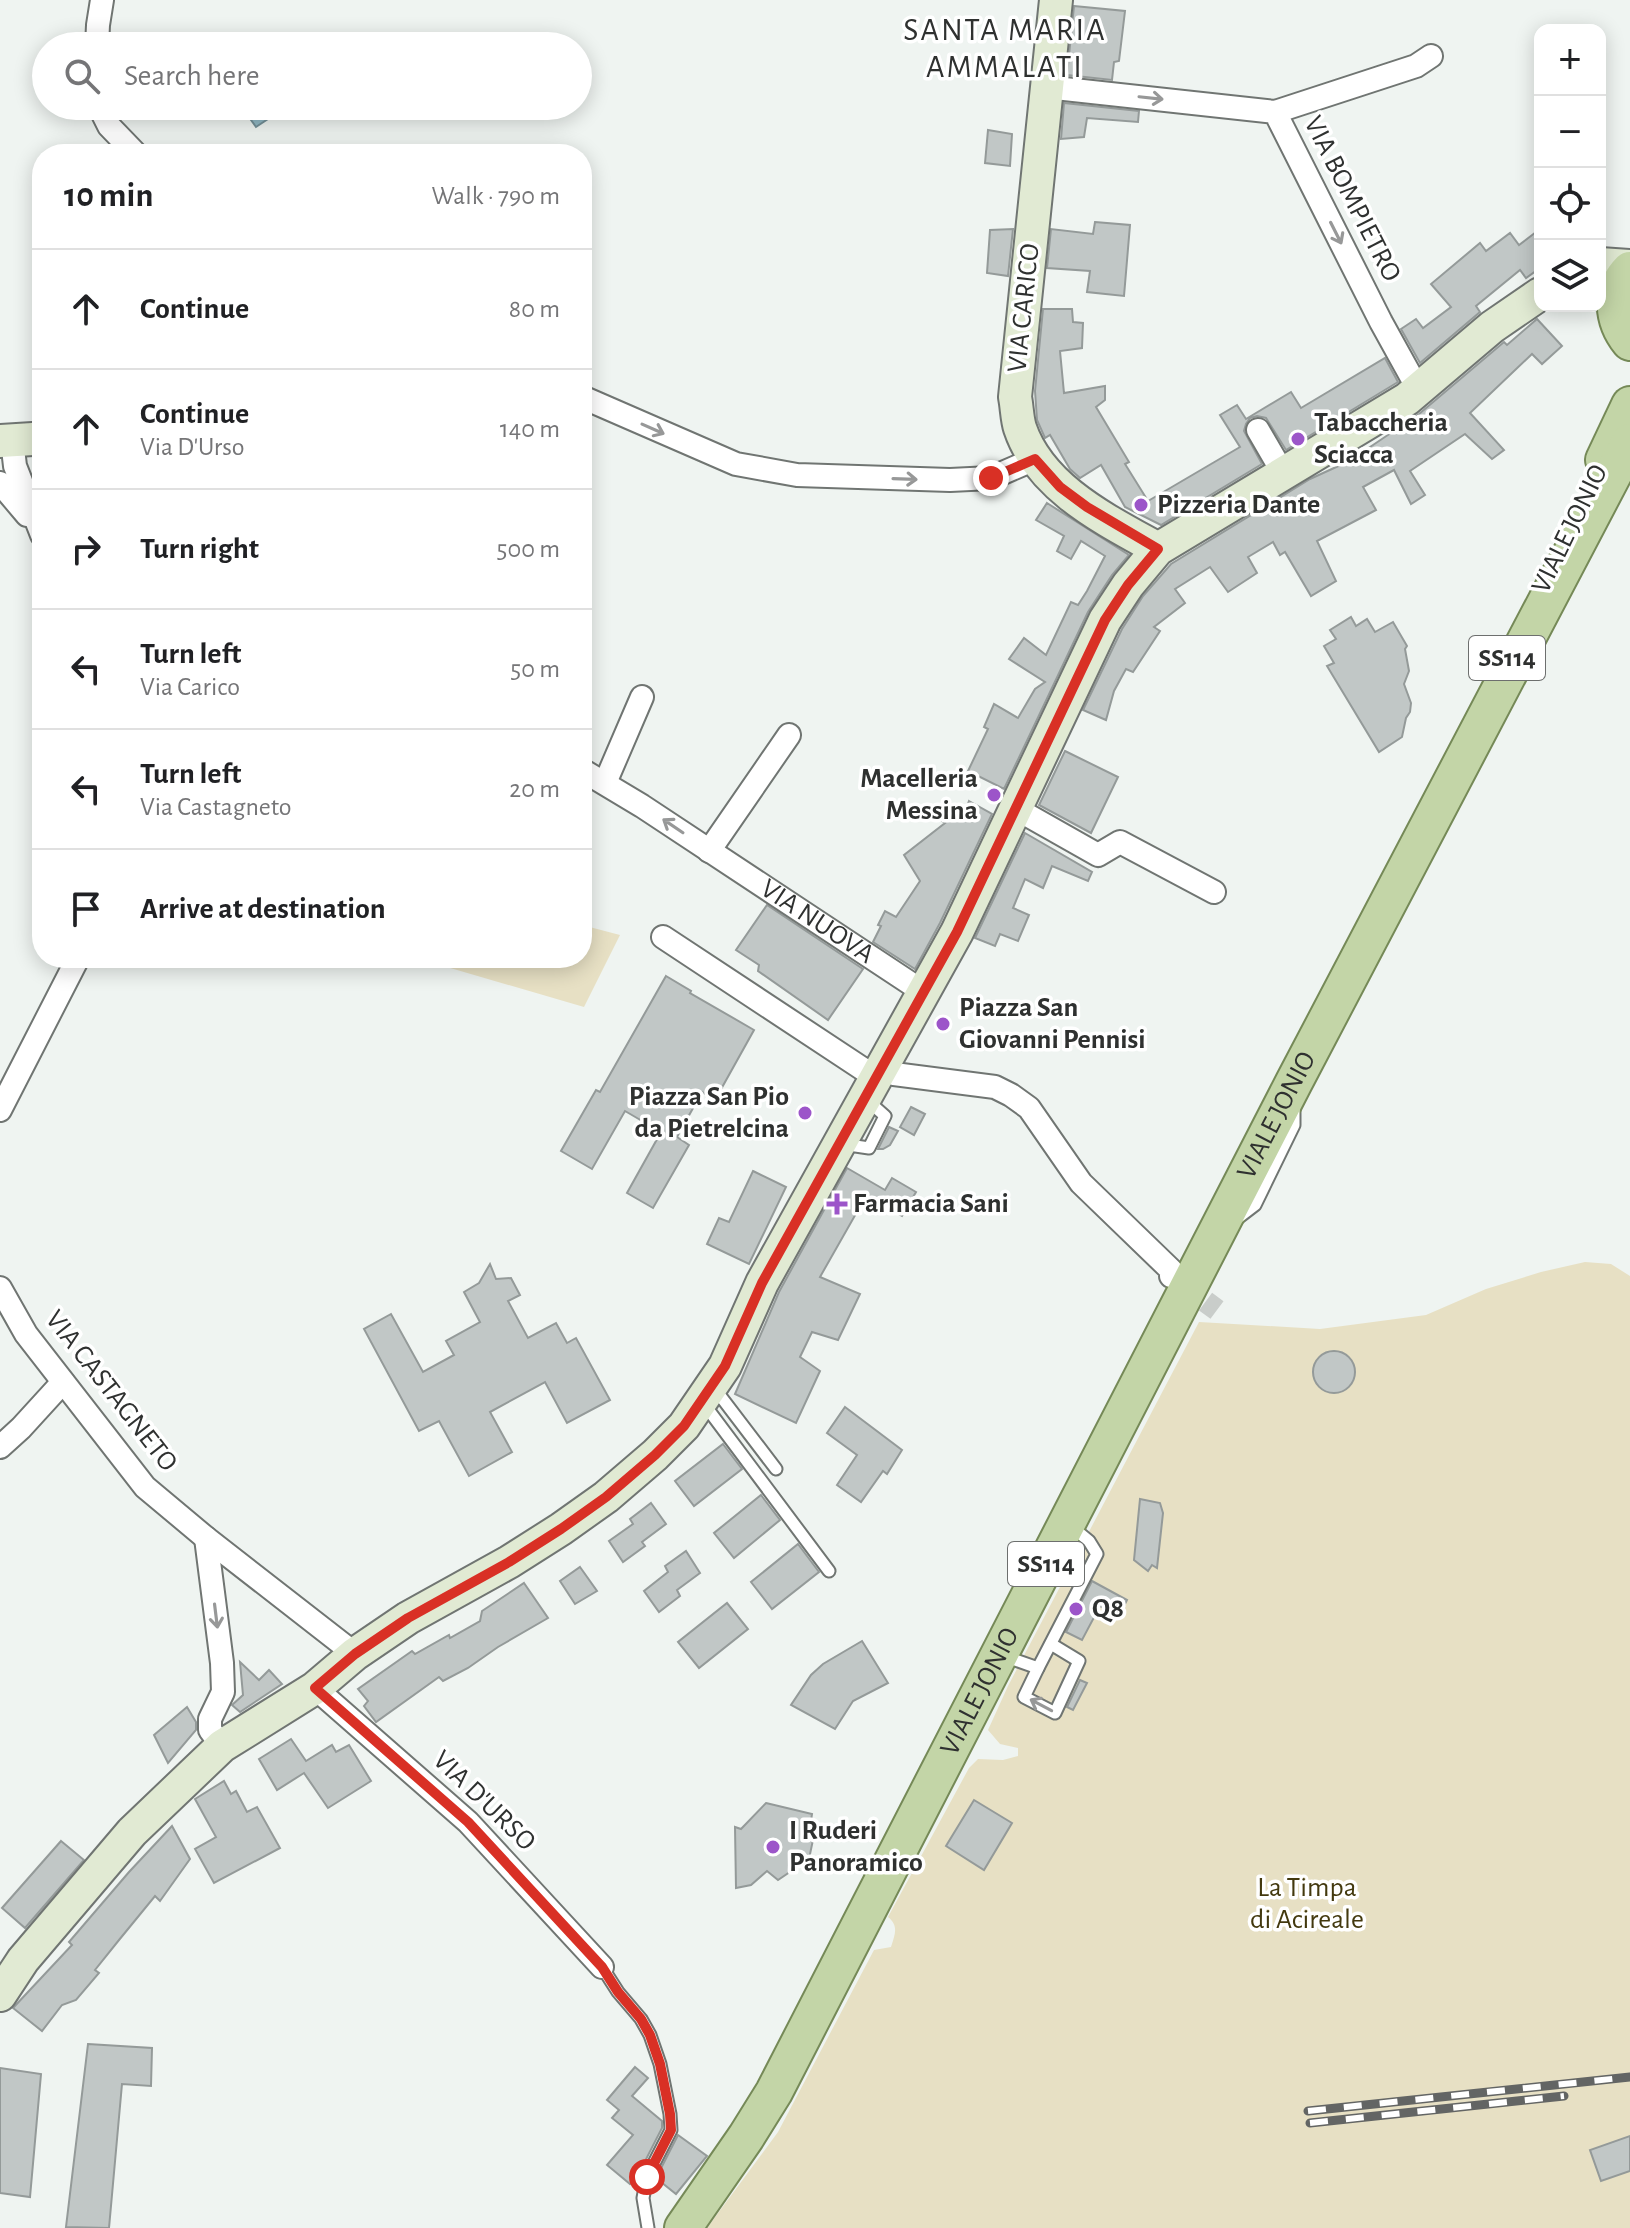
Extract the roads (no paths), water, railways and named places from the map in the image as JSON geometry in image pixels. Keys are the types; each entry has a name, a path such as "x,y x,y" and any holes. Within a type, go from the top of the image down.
{"main road":[{"path":"1621,332 1616,298 1630,268"},
{"name":"VIALE JONIO","path":"1384,911 1630,405"},
{"name":"VIALE JONIO","path":"684,2222 746,2137 774,2092 1294,1082 1630,442"}],"street":[{"path":"98,32 102,0"},
{"name":"VIA CARICO","path":"1056,0 1015,397 1019,427 1035,459 1060,487 1087,507 1158,549"},
{"path":"1275,112 1416,66 1431,56"},
{"name":"VIA BOMPIETRO","path":"1046,87 1275,112 1418,389"},
{"path":"106,120 126,144"},
{"path":"1606,265 1630,268"},
{"path":"1492,327 1534,285"},
{"path":"0,1995 23,1960 114,1852 222,1746 315,1688 355,1654 408,1618 509,1562 595,1505 655,1455 684,1426 725,1366 762,1283 925,993 1105,620 1128,585 1158,549 1407,399 1492,327 1534,298"},
{"path":"592,401 736,464 797,475 950,480 991,478 1035,459"},
{"path":"1258,430 1283,473"},
{"path":"26,441 15,466 32,511"},
{"path":"0,483 32,522"},
{"path":"605,783 642,697"},
{"path":"709,851 789,735"},
{"name":"VIA NUOVA","path":"592,776 925,993"},
{"path":"1015,808 1098,855 1120,842 1214,892"},
{"path":"663,937 873,1081"},
{"path":"0,1110 73,968"},
{"path":"873,1081 894,1074 995,1087 1011,1095 1029,1108 1081,1183 1171,1270 1171,1276"},
{"name":"VIA CASTAGNETO","path":"0,1288 26,1334 145,1487 355,1654"},
{"path":"0,1447 63,1382"},
{"path":"206,1538 223,1692 210,1719 210,1730 222,1746"},
{"name":"VIA D'URSO","path":"315,1688 468,1822 602,1967"}],"lane":[{"path":"706,1393 776,1469"},
{"path":"706,1393 829,1571"},
{"path":"1051,1644 1079,1661 1055,1713 1024,1697 1038,1668 1097,1554 1089,1541 1067,1523"},
{"path":"1000,1654 1038,1668"},
{"path":"602,1967 650,2035 660,2064 670,2114 671,2130 645,2187 644,2213 648,2228"}],"water":[{"path":"251,120 266,120 256,127"}],"tunnel":[{"path":"1179,1282 1217,1310"}],"railway":[{"path":"1308,2111 1630,2077"},
{"path":"1310,2123 1564,2096"}],"place":[{"name":"Tabaccheria Sciacca","path":"1298,439"},
{"name":"Pizzeria Dante","path":"1141,505"},
{"name":"Macelleria Messina","path":"994,795"},
{"name":"Piazza San Giovanni Pennisi","path":"943,1024"},
{"name":"Piazza San Pio da Pietrelcina","path":"805,1113"},
{"name":"Farmacia Sani","path":"837,1204"},
{"name":"Q8","path":"1076,1609"},
{"name":"I Ruderi Panoramico","path":"773,1847"}],"district":[{"name":"SANTA MARIA AMMALATI","path":"1005,48"}],"park label":[{"name":"La Timpa di Acireale","path":"1307,1904"}]}
